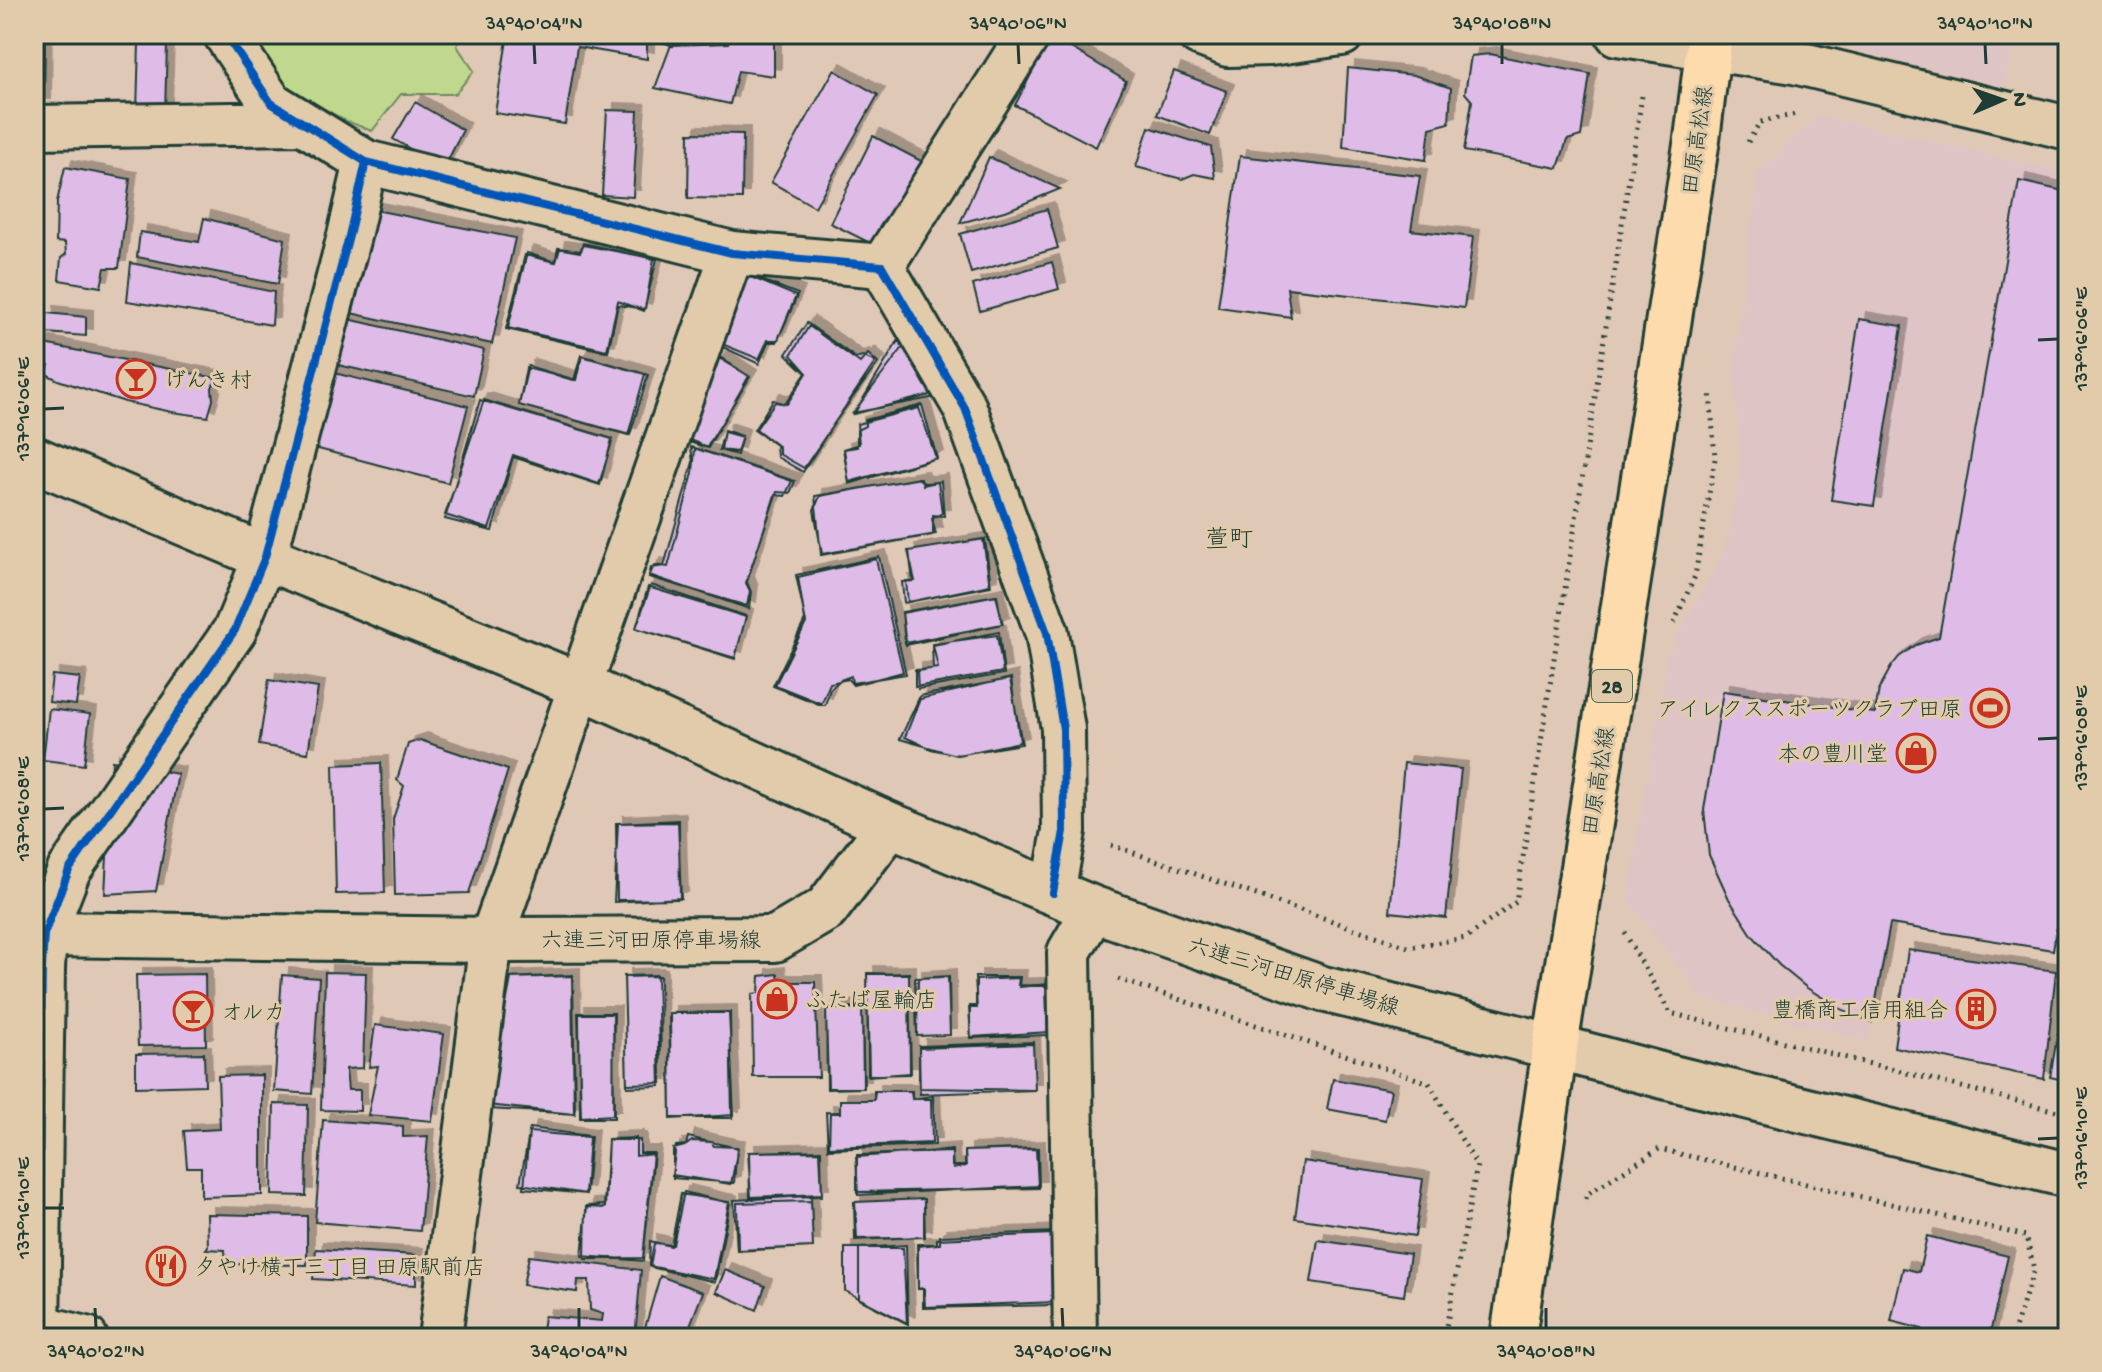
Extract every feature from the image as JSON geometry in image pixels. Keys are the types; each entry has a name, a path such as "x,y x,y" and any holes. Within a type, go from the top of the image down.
{"main road":[{"name":"田原高松線","path":"1513,1338 1709,42"}],"street":[{"path":"225,34 271,103 366,162 732,253 882,266"},
{"path":"882,266 1029,34"},
{"path":"1199,34 1228,45 1270,44 1342,34"},
{"path":"1617,34 1709,42 2068,128"},
{"path":"34,127 302,123"},
{"path":"86,1338 37,1332 44,934 69,870 235,630 265,557 366,162"},
{"path":"440,1338 491,940 732,253"},
{"path":"882,266 965,408 1047,633 1063,729 1064,831 1053,893"},
{"path":"34,459 579,685 890,825"},
{"name":"六連三河田原停車場線","path":"44,934 491,940 775,939 826,909 890,825 1094,909 1323,989 2068,1175"},
{"path":"1075,1338 1069,952 1094,909"}],"path":[{"path":"1100,841 1408,947 1466,938 1516,902 1642,96"},
{"path":"1744,147 1760,122 1802,113"},
{"path":"1669,633 1695,576 1703,532 1715,459 1710,387"},
{"path":"1624,931 1670,1013 2068,1114"},
{"path":"1118,979 1429,1083 1477,1166 1444,1338"},
{"path":"1583,1209 1587,1194 1659,1149 2026,1236 2034,1269 2014,1332"}],"shaded area":[{"path":"1838,34 2017,34 2003,87 1858,51"},
{"path":"1818,115 2068,173 2068,899 2063,899 2054,951 1891,926 1868,1041 1702,999 1627,899 1667,656 1725,549 1741,465 1733,370 1758,172"}],"green space":[{"path":"245,34 461,34 457,46 474,71 455,94 401,94 372,131 321,107 293,102"}],"building":[{"path":"34,34 45,34 44,106 34,106"},
{"path":"508,34 676,34 673,46 647,35 647,59 577,47 565,124 495,113"},
{"path":"728,34 774,34 774,76 738,71 730,104 655,88 671,45 728,43"},
{"path":"1051,36 1126,81 1096,147 1015,105"},
{"path":"139,43 167,44 165,111 137,111"},
{"path":"1490,54 1590,74 1581,136 1567,140 1558,168 1464,151 1472,101 1465,93 1471,56"},
{"path":"1348,68 1414,75 1451,88 1449,123 1430,128 1426,160 1343,147"},
{"path":"834,70 878,95 815,207 771,182"},
{"path":"1174,71 1227,91 1210,135 1157,115"},
{"path":"415,102 463,130 444,168 393,139"},
{"path":"607,110 638,111 633,197 602,195"},
{"path":"1149,127 1211,147 1215,178 1194,174 1182,179 1136,167"},
{"path":"689,133 743,134 742,199 688,198"},
{"path":"873,136 923,162 880,248 830,223"},
{"path":"1240,156 1420,176 1411,230 1473,237 1464,308 1287,288 1291,317 1218,307"},
{"path":"989,157 1060,189 1008,210 960,223"},
{"path":"65,167 130,179 119,268 105,268 101,287 59,280 61,258 66,254 65,243 56,242 57,202"},
{"path":"2019,181 2068,192 2068,898 2062,897 2053,950 1890,924 1872,1022 1841,1009 1807,988 1779,965 1752,935 1729,899 1709,855 1704,810 1723,691 1875,713 1879,689 1899,657 1916,645 1939,637"},
{"path":"360,207 515,238 492,344 337,310"},
{"path":"1047,209 1058,248 971,273 960,234"},
{"path":"204,218 285,239 278,284 137,257 140,232 199,242"},
{"path":"583,243 654,259 645,309 618,305 608,352 506,329 525,255 555,262 558,248 580,252"},
{"path":"583,245 657,259 644,311 618,301 607,350 508,328 527,253 556,262 560,248 581,251"},
{"path":"1052,262 1059,289 980,311 973,285"},
{"path":"131,263 274,292 272,325 127,301"},
{"path":"741,272 798,294 778,340 768,340 759,359 712,340"},
{"path":"741,273 796,296 777,342 768,342 759,364 712,342"},
{"path":"47,313 86,317 86,336 46,333"},
{"path":"335,316 484,350 474,396 325,362"},
{"path":"1859,319 1902,326 1874,506 1831,500"},
{"path":"807,323 856,358 862,356 878,363 803,472 777,457 776,445 754,430 773,400 785,404 806,373 786,354"},
{"path":"809,326 860,363 868,354 876,361 804,468 779,454 779,447 756,429 775,402 787,404 807,373 791,355"},
{"path":"898,341 928,351 950,390 854,414"},
{"path":"908,341 951,394 853,413"},
{"name":"げんき村","path":"34,342 216,378 208,417 125,402 58,380 46,374 49,365 34,363"},
{"path":"581,355 645,374 628,435 519,405 526,368 574,380"},
{"path":"582,356 648,375 630,435 519,405 528,366 576,380"},
{"path":"720,357 750,377 707,447 677,435"},
{"path":"719,358 749,376 708,448 679,439"},
{"path":"322,370 468,406 448,483 307,446"},
{"path":"480,400 612,439 600,485 513,457 492,531 445,519"},
{"path":"484,400 613,439 599,484 513,455 489,529 445,515"},
{"path":"922,405 937,458 849,484 844,449 857,447 857,430 865,426 865,420"},
{"path":"919,408 936,458 849,482 843,449 859,444 857,424"},
{"path":"724,430 742,436 737,452 721,450"},
{"path":"724,432 742,437 737,455 719,450"},
{"path":"691,447 792,481 785,496 775,495 747,582 751,592 749,609 649,575 651,568 664,566 693,462"},
{"path":"695,448 795,481 790,493 777,492 746,583 750,591 747,606 649,577 654,565 668,567 693,473"},
{"path":"918,478 924,483 938,482 942,513 932,519 936,534 822,554 814,510 820,496"},
{"path":"921,478 923,485 941,481 944,516 933,515 933,535 821,555 815,496"},
{"path":"983,539 990,585 904,603 902,582 913,581 909,551"},
{"path":"985,539 991,586 908,602 906,581 915,581 908,551"},
{"path":"879,557 906,674 852,683 851,676 840,680 830,689 825,705 775,685 806,623 796,575"},
{"path":"876,559 903,672 853,685 848,679 830,683 821,705 773,686 805,620 798,577"},
{"path":"651,585 746,616 735,659 636,628"},
{"path":"648,587 746,617 735,658 636,628"},
{"path":"996,595 1003,624 906,645 902,612"},
{"path":"997,595 1002,624 905,643 902,613"},
{"path":"999,632 1004,674 918,689 917,671 938,668 933,645"},
{"path":"997,635 1003,672 915,687 915,670 933,669 932,644"},
{"path":"52,675 80,678 76,705 49,702"},
{"path":"1011,678 1020,742 958,755 931,749 905,737 920,699"},
{"path":"1010,679 1022,744 956,755 900,739 920,696"},
{"path":"269,680 318,688 308,753 259,745"},
{"path":"49,709 90,714 84,765 43,760"},
{"path":"420,740 508,770 469,893 395,895 393,819 404,786 397,780 408,744"},
{"path":"112,761 178,774 156,891 105,894"},
{"path":"381,763 385,893 336,894 333,765"},
{"path":"1404,763 1461,769 1446,918 1390,912"},
{"path":"678,820 681,898 614,902 618,823"},
{"path":"679,822 680,899 617,900 616,823"},
{"name":"豊橋商工信用組合","path":"1908,950 2056,971 2044,1079 1894,1047"},
{"path":"325,972 366,973 363,1068 346,1069 348,1090 360,1090 360,1111 321,1110"},
{"path":"867,973 909,974 911,1073 868,1076"},
{"path":"909,973 910,1074 869,1075 867,974"},
{"path":"205,974 206,1045 138,1046 136,975"},
{"path":"778,974 779,982 815,982 819,1077 753,1077 752,994 759,993 760,976"},
{"path":"282,975 319,978 312,1094 274,1091"},
{"path":"573,975 575,1114 489,1109 506,978"},
{"path":"657,975 660,1086 627,1087 624,976"},
{"path":"572,976 574,1114 487,1105 511,978"},
{"path":"660,976 661,1083 627,1084 624,977"},
{"path":"949,976 950,1035 917,1036 918,978"},
{"path":"948,977 950,1035 917,1036 915,978"},
{"path":"975,977 1020,977 1019,987 1047,984 1049,1032 971,1037 969,1008 977,1008"},
{"path":"2068,977 2068,1081 2050,1077"},
{"path":"1019,978 1018,985 1046,986 1048,1035 970,1038 970,1006 976,1006 976,980"},
{"path":"862,1007 864,1088 828,1088 826,1008"},
{"path":"862,1008 863,1088 827,1089 826,1009"},
{"path":"730,1012 732,1118 671,1118 669,1013"},
{"path":"578,1013 614,1013 613,1115 581,1117"},
{"path":"670,1013 729,1013 734,1115 671,1119"},
{"path":"579,1014 613,1014 614,1118 580,1118"},
{"path":"375,1025 444,1034 432,1121 368,1115 378,1066 369,1067"},
{"path":"1033,1042 1035,1090 919,1088 919,1046"},
{"path":"1033,1044 1035,1090 920,1094 919,1048"},
{"path":"204,1053 205,1085 136,1087 136,1054"},
{"path":"262,1075 262,1195 201,1197 201,1167 187,1167 184,1131 220,1129 218,1076"},
{"path":"1333,1079 1391,1090 1385,1120 1327,1109"},
{"path":"874,1091 911,1091 912,1099 933,1096 935,1145 828,1149 826,1112 840,1113 840,1100 874,1100"},
{"path":"875,1091 912,1091 912,1099 931,1099 932,1143 829,1147 830,1113 840,1112 840,1100 874,1100"},
{"path":"274,1104 308,1105 306,1196 272,1195"},
{"path":"323,1120 403,1126 403,1137 428,1136 420,1231 315,1222"},
{"path":"530,1128 591,1136 586,1194 520,1184"},
{"path":"529,1132 589,1137 585,1194 524,1188"},
{"path":"688,1137 738,1148 731,1184 672,1175 676,1146 686,1145"},
{"path":"636,1138 636,1156 654,1154 643,1261 582,1256 587,1207 605,1208 608,1139"},
{"path":"608,1140 640,1140 640,1153 653,1153 643,1258 585,1259 586,1206 604,1205"},
{"path":"692,1141 737,1147 734,1183 673,1178 673,1149"},
{"path":"1038,1148 1039,1188 857,1192 857,1155 952,1152 953,1169 966,1166 965,1151"},
{"path":"1036,1149 1038,1186 858,1195 856,1157 952,1150 952,1166 965,1166 965,1151"},
{"path":"821,1150 822,1196 750,1198 749,1152"},
{"path":"820,1151 822,1194 751,1197 748,1152"},
{"path":"1303,1161 1423,1179 1415,1236 1295,1218"},
{"path":"684,1192 730,1203 715,1282 650,1267 654,1243 673,1245"},
{"path":"681,1194 729,1202 714,1279 649,1266 650,1241 671,1246"},
{"path":"811,1196 813,1247 737,1251 734,1200"},
{"path":"924,1199 924,1237 855,1240 854,1202"},
{"path":"924,1199 925,1237 857,1239 855,1202"},
{"path":"811,1201 813,1247 738,1250 737,1203"},
{"path":"207,1214 307,1216 307,1265 226,1264 225,1250 206,1249"},
{"path":"1055,1232 1057,1305 923,1308 923,1288 918,1289 917,1244 940,1244 940,1236"},
{"path":"1054,1234 1056,1302 925,1307 924,1289 918,1289 918,1246 937,1244 937,1239"},
{"path":"1927,1236 2008,1256 1989,1338 1920,1338 1922,1329 1891,1321 1903,1268 1919,1272"},
{"path":"1318,1240 1410,1254 1404,1296 1311,1282"},
{"path":"906,1245 908,1324 859,1299 859,1248"},
{"path":"845,1248 903,1248 907,1323 845,1291"},
{"path":"316,1249 416,1255 416,1285 313,1279"},
{"path":"529,1256 641,1270 635,1338 541,1338 544,1316 602,1321 603,1314 590,1310 589,1280 578,1280 577,1292 523,1285"},
{"path":"725,1270 765,1286 757,1310 716,1292"},
{"path":"660,1276 703,1292 685,1338 665,1338 644,1331"}],"cycle path":[{"path":"225,34 271,103 366,162 732,253 882,266 965,408 1047,633 1063,729 1064,831 1053,893"},
{"path":"37,1338 44,934 69,870 235,630 265,557 366,162"}],"place":[{"name":"げんき村","path":"136,379"},
{"name":"アイレクススポーツクラブ田原","path":"1990,708"},
{"name":"本の豊川堂","path":"1916,753"},
{"name":"ふたば屋輪店","path":"777,999"},
{"name":"豊橋商工信用組合","path":"1976,1009"},
{"name":"オルカ","path":"193,1011"},
{"name":"夕やけ横丁三丁目 田原駅前店","path":"166,1266"}],"district":[{"name":"萱町","path":"1229,538"}]}
